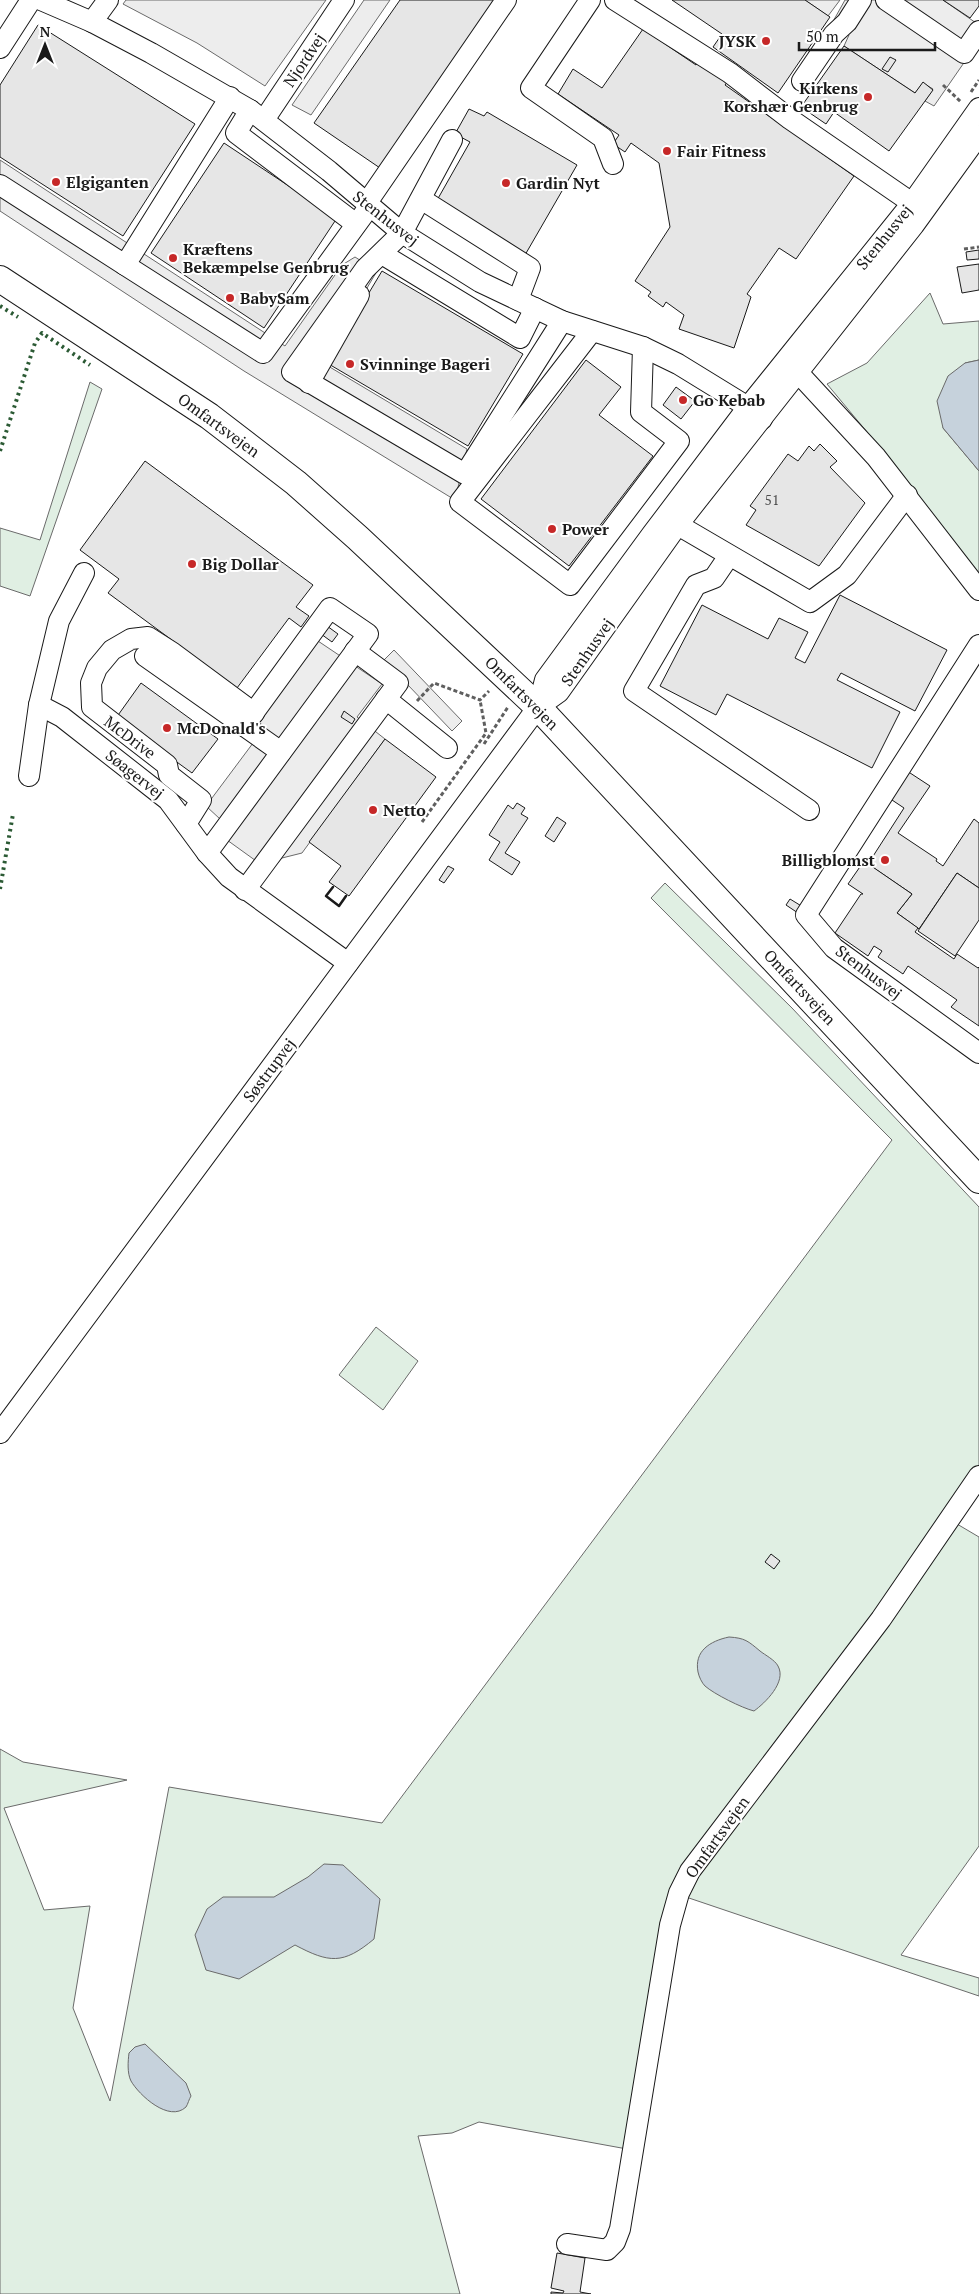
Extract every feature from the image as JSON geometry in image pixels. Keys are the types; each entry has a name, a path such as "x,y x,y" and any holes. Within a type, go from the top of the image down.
{"main road":[{"name":"Omfartsvejen","path":"0,279 210,416 296,483 358,538 538,707 979,1180"}],"street":[{"path":"0,48 31,0"},
{"name":"Stenhusvej","path":"41,0 92,22 230,97 257,115 329,171 402,233 480,282 562,321 644,347 678,364 755,413"},
{"path":"92,22 108,0"},
{"name":"Njordvej","path":"344,0 257,115 236,133 356,224"},
{"path":"0,185 263,352 356,224 506,0"},
{"path":"590,0 531,88 603,138 613,164"},
{"path":"615,0 730,73 790,119 912,204"},
{"path":"886,0 964,52 979,30"},
{"path":"802,81 854,7"},
{"path":"125,265 230,97"},
{"name":"Stenhusvej","path":"791,368 912,204 940,163 975,104"},
{"name":"Stenhusvej","path":"538,707 545,680 791,368 914,225 979,135"},
{"path":"452,140 402,233 365,269 292,372 466,474 562,321"},
{"path":"382,254 520,338 530,268 421,199"},
{"path":"466,305 480,282"},
{"path":"592,331 460,502 570,585 679,441 641,412 644,347"},
{"path":"791,368 876,457 979,590"},
{"path":"671,522 810,602 847,575 906,495"},
{"path":"729,556 714,578 696,585 634,692 809,810"},
{"path":"29,776 39,705 59,621 84,573"},
{"path":"207,853 368,634 330,608 249,720"},
{"name":"McDrive","path":"186,824 201,800 169,775 167,765 92,707 91,690 97,668 112,650 132,639 148,637 173,653 249,720"},
{"name":"Stenhusvej","path":"979,646 806,915 834,948 979,1053"},
{"path":"245,890 398,683 355,651"},
{"path":"145,656 249,720 281,752"},
{"path":"386,699 447,748"},
{"name":"Søagervej","path":"39,705 62,717 168,800 207,853 228,877 348,964"},
{"name":"Søstrupvej","path":"0,1433 538,707"},
{"name":"Omfartsvejen","path":"567,2244 607,2250 615,2242 620,2229 670,1925 679,1893 690,1871 881,1619 979,1476"}],"path":[{"path":"944,85 975,104"},
{"path":"964,249 979,246"},
{"path":"405,714 434,683 480,700 506,675"}],"green space":[{"path":"930,293 943,324 979,321 979,360 965,363 943,428 979,471 979,579 902,474 827,384 867,363"},
{"path":"90,382 102,389 30,596 0,586 0,528 40,540"},
{"path":"665,883 792,1008 979,1207 979,1465 873,1621 682,1874 627,2149 479,2122 452,2133 418,2136 460,2294 0,2294 0,1749 23,1762 127,1780 4,1808 44,1910 90,1906 73,2008 110,2101 169,1787 382,1823 892,1140 651,898"},
{"path":"376,1327 418,1361 383,1410 339,1375"},
{"path":"957,1524 979,1537 979,1846 901,1955 979,1978 979,1996 683,1896"}],"shaded area":[{"path":"126,0 326,0 265,86 197,43 123,4"},
{"path":"364,0 390,0 311,115 292,105"},
{"path":"805,0 840,0 828,16"},
{"path":"845,0 943,0 979,25 979,41 934,106 925,101 933,89 923,83 915,93 844,46 849,35 831,25"},
{"path":"0,160 285,346 342,265 355,257 377,271 323,363 467,449 455,500 244,371 0,211"},
{"path":"979,360 979,471 943,428 937,401 948,376 965,363"},
{"path":"315,639 382,684 357,717 385,739 302,853 282,858 270,871 227,840 220,819 206,806 265,727 256,720"},
{"path":"394,650 462,721 452,731 384,660"},
{"path":"729,1637 749,1642 778,1666 780,1679 774,1691 754,1711 715,1693 705,1686 699,1676 697,1665 701,1653 710,1644"},
{"path":"324,1864 343,1865 380,1899 374,1939 353,1953 336,1959 317,1955 295,1945 239,1979 206,1970 195,1935 207,1909 223,1897 274,1897 308,1877"},
{"path":"145,2044 186,2083 191,2096 186,2107 179,2111 171,2112 163,2109 147,2100 131,2081 128,2071 129,2053 135,2047"}],"building":[{"path":"400,0 497,0 380,168 314,123"},
{"name":"JYSK","path":"672,0 805,0 830,17 778,93 713,47 722,34"},
{"path":"943,0 979,0 979,6 970,18"},
{"path":"38,25 195,124 123,236 0,157 0,85"},
{"path":"643,29 696,65 701,57 731,77 725,85 854,176 796,259 779,248 747,294 751,297 734,348 679,329 684,315 666,302 663,307 648,296 651,292 635,281 670,227 659,163 631,143 625,152 613,144 619,135 558,94 573,69 602,88"},
{"name":"Kirkens Korshær Genbrug","path":"844,46 915,93 923,82 933,90 889,151 834,112 826,124 801,107"},
{"path":"890,57 896,60 888,72 882,69"},
{"name":"Gardin Nyt","path":"469,109 484,116 487,112 577,165 525,255 436,202 470,142 455,134"},
{"path":"224,143 337,218 264,328 151,253"},
{"path":"979,250 979,259 967,260 966,252"},
{"path":"979,264 979,290 962,293 957,267"},
{"path":"382,271 523,354 468,446 327,363"},
{"path":"586,360 621,387 599,415 653,456 569,566 481,499"},
{"path":"676,387 695,401 681,419 663,405"},
{"path":"820,444 837,461 830,467 865,503 819,566 746,525 756,510 750,506 788,454 798,461 809,446 814,451"},
{"name":"Big Dollar","path":"145,461 313,585 296,607 309,616 301,627 289,618 237,688 108,593 119,579 80,550"},
{"path":"840,595 947,650 915,711 841,673 837,680 900,712 872,768 727,694 716,715 660,686 702,605 768,639 779,618 808,632 795,658 805,663"},
{"path":"327,626 338,634 332,642 321,634"},
{"name":"McDonald's","path":"141,683 218,739 192,773 116,718"},
{"path":"344,711 355,719 352,724 341,717"},
{"name":"Netto","path":"385,739 436,777 349,896 329,882 341,866 309,842"},
{"path":"904,769 930,786 898,833 937,859 936,861 943,866 974,819 979,823 979,888 957,873 919,929 897,913 912,894 868,864 904,808 886,796"},
{"path":"517,803 525,808 521,814 528,818 505,853 520,862 512,875 489,860 500,842 489,835 508,805 513,809"},
{"path":"557,817 566,823 554,842 545,836"},
{"path":"864,861 912,894 897,913 918,928 915,932 954,959 957,954 979,967 979,1026 951,1007 957,1000 908,966 903,974 878,957 882,951 874,946 868,956 835,933 861,894 863,894 848,884"},
{"path":"448,866 454,869 444,883 439,880"},
{"path":"957,873 979,888 979,920 955,956 918,931"},
{"path":"790,899 803,907 798,913 786,905"},
{"path":"771,1554 780,1561 774,1569 765,1562"},
{"path":"557,2253 585,2258 580,2292 591,2294 551,2294 551,2292 563,2293 564,2291 551,2288"}],"hedge":[{"path":"0,306 18,317"},
{"path":"0,451 35,343 42,333 90,365"},
{"path":"0,889 13,814"}],"wall":[{"path":"333,887 326,896 339,906 346,896"}],"place":[{"name":"JYSK","path":"766,41"},
{"name":"Kirkens Korshær Genbrug","path":"868,97"},
{"name":"Fair Fitness","path":"667,151"},
{"name":"Elgiganten","path":"56,182"},
{"name":"Gardin Nyt","path":"506,183"},
{"name":"Kræftens Bekæmpelse Genbrug","path":"173,258"},
{"name":"BabySam","path":"230,298"},
{"name":"Svinninge Bageri","path":"350,364"},
{"name":"Go Kebab","path":"683,400"},
{"name":"Power","path":"552,529"},
{"name":"Big Dollar","path":"192,564"},
{"name":"McDonald's","path":"167,728"},
{"name":"Netto","path":"373,810"},
{"name":"Billigblomst","path":"885,860"}]}
